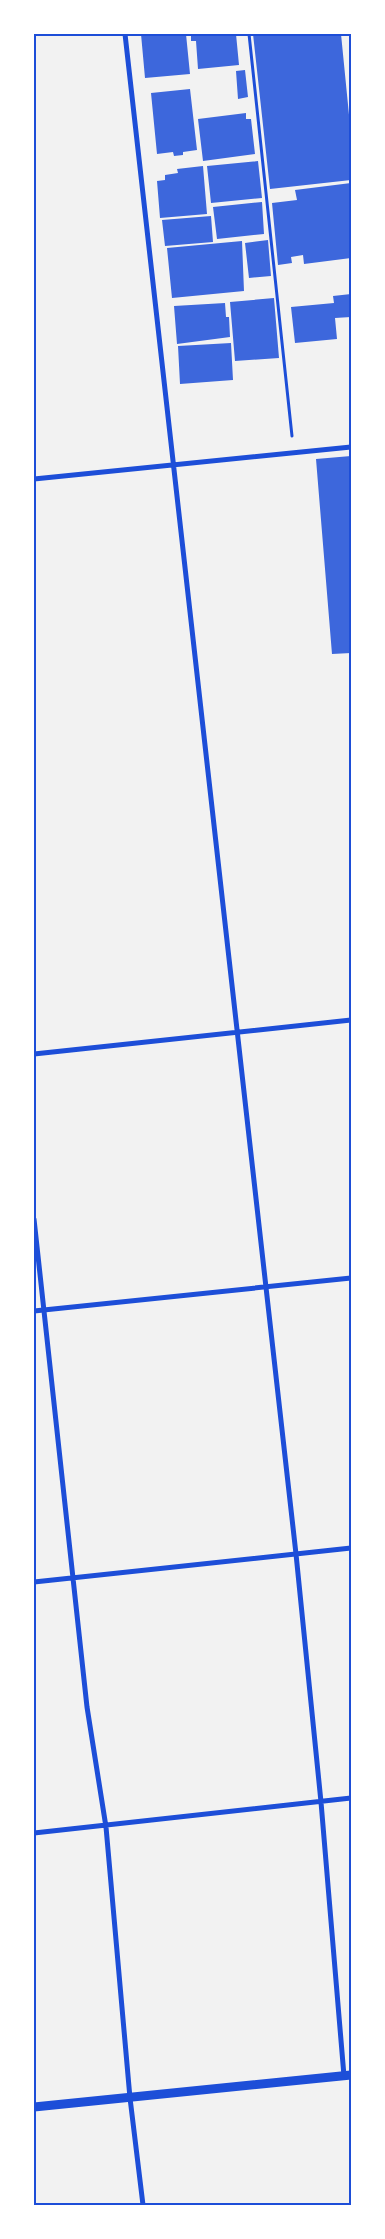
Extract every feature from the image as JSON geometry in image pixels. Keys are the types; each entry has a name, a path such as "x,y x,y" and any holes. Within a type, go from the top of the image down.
{"street":[{"path":"34,2107 348,2076 296,1554 125,34"},
{"path":"34,479 351,447"},
{"path":"34,1054 351,1020"},
{"path":"34,1219 87,1707 106,1827 130,2098 143,2205"},
{"path":"34,1311 351,1278"},
{"path":"34,1582 351,1548"},
{"path":"34,1833 106,1827 351,1798"}],"path":[{"path":"249,34 294,453"}],"building":[{"path":"141,34 186,34 190,74 145,78"},
{"path":"191,34 236,34 239,65 198,69 196,41 191,41"},
{"path":"253,34 341,34 351,135 351,180 270,189"},
{"path":"245,70 248,97 238,99 236,71"},
{"path":"190,89 197,150 183,152 183,155 174,156 173,152 157,154 151,93"},
{"path":"246,113 246,119 251,119 255,154 203,161 198,119"},
{"path":"258,161 262,198 211,203 207,166"},
{"path":"203,166 207,214 160,218 157,181 165,180 165,175 178,173 177,169"},
{"path":"351,183 351,258 304,264 303,255 291,257 292,263 278,265 272,203 297,200 295,190"},
{"path":"262,202 264,234 217,239 213,207"},
{"path":"211,216 213,242 165,246 162,220"},
{"path":"268,240 271,276 249,278 245,243"},
{"path":"242,241 244,291 172,298 167,248"},
{"path":"351,294 351,317 335,318 337,339 295,343 291,307 334,303 333,296"},
{"path":"274,298 279,358 235,361 230,302"},
{"path":"225,303 226,317 229,317 230,337 177,344 174,306"},
{"path":"231,343 233,380 180,384 178,346"},
{"path":"351,456 351,653 332,654 316,459"}]}
